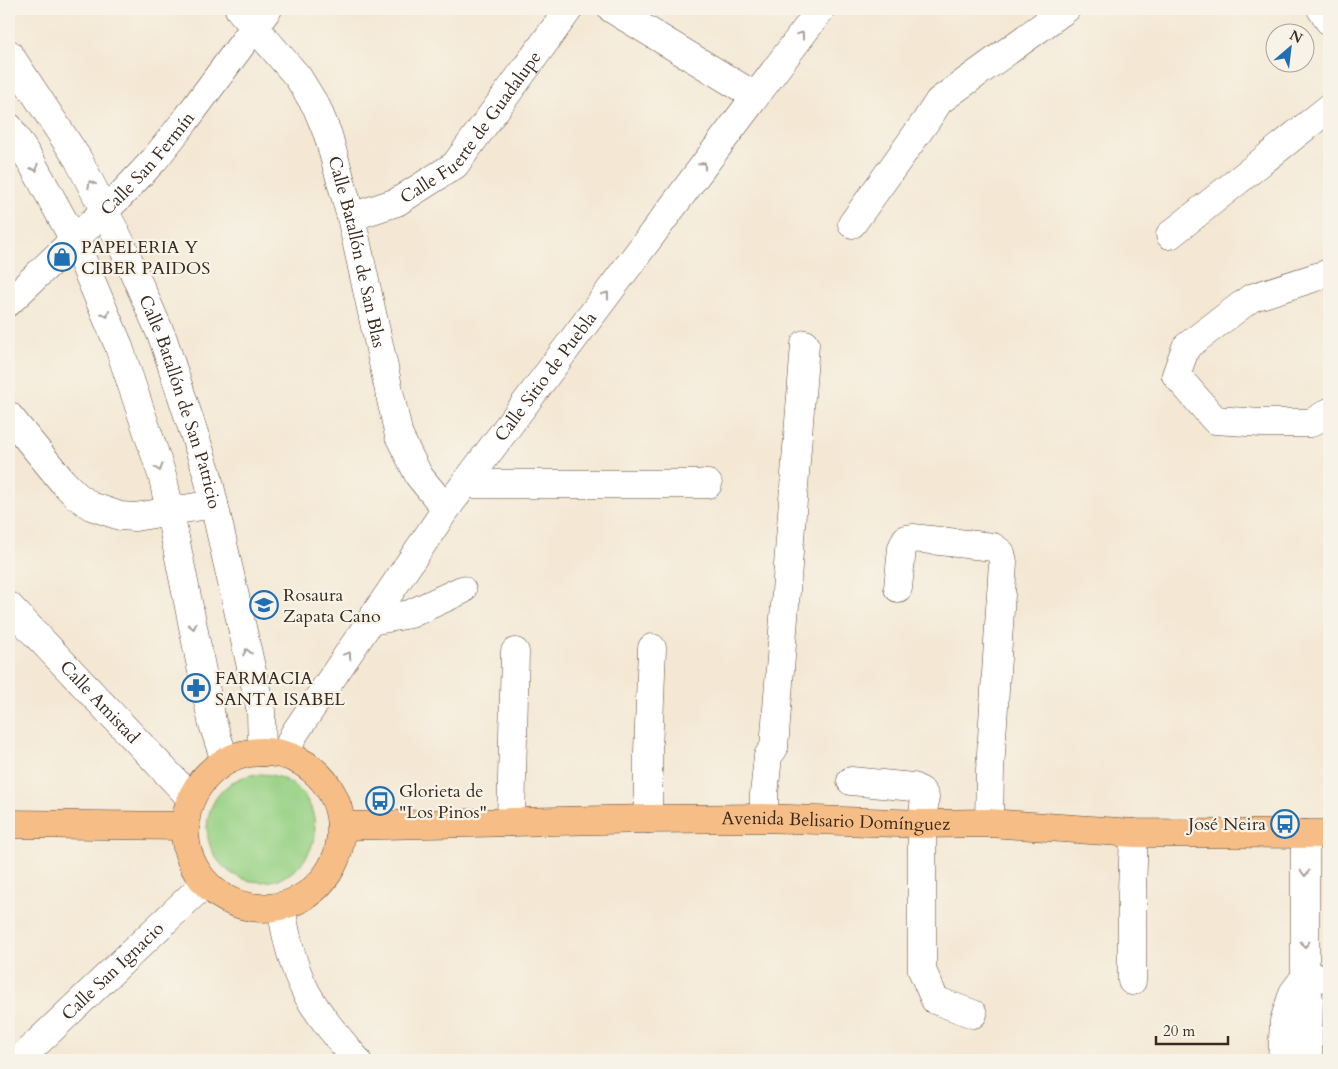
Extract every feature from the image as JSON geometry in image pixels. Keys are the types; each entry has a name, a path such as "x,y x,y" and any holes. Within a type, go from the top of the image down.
{"main road":[{"path":"273,753 304,763 320,777 332,794 340,813 341,826 336,858 324,880 304,897 281,907 253,908 227,900 205,883 193,866 188,853 184,826 186,811 191,798 200,783 211,771 225,761 243,754 273,753"},
{"name":"Avenida Belisario Domínguez","path":"341,826 774,818 922,824 989,823 1134,833 1317,834"},
{"path":"9,824 184,826"}],"street":[{"name":"Calle Fuerte de Guadalupe","path":"351,217 397,202 455,165 569,9"},
{"path":"612,9 755,96"},
{"name":"Calle Sitio de Puebla","path":"273,753 294,734 464,484 821,9"},
{"path":"852,224 939,101 1066,9"},
{"path":"1321,9 1329,20"},
{"name":"Calle Batallón de San Blas","path":"254,15 298,77 316,108 328,135 351,217 399,436 419,476 446,509"},
{"name":"Calle San Fermín","path":"9,302 147,167 185,121 254,15"},
{"name":"Calle Batallón de San Patricio","path":"9,54 78,159 121,243 162,338 207,473 261,711 273,753"},
{"path":"1170,235 1329,108"},
{"path":"9,127 33,165 74,240 118,344 163,478 212,721 225,761"},
{"path":"1329,273 1251,298 1186,347 1176,375 1215,420 1262,423 1311,423 1329,412"},
{"path":"774,818 764,795 768,756 774,748 806,344"},
{"path":"9,416 62,481 77,496 91,506 120,516 135,518 214,504"},
{"path":"464,484 708,484"},
{"path":"898,588 902,548 906,539 913,538 993,547 1001,553 1003,562 990,770 989,823"},
{"path":"371,621 410,614 462,590"},
{"name":"Calle Amistad","path":"9,606 191,798"},
{"path":"648,819 648,752 652,648"},
{"path":"511,822 515,652"},
{"path":"851,781 914,787 921,791 925,797 922,824 922,970 935,1000 973,1014"},
{"path":"1132,981 1134,833"},
{"path":"1308,1060 1309,999 1317,978 1317,834"},
{"name":"Calle San Ignacio","path":"19,1060 205,883"},
{"path":"281,907 286,937 306,992 338,1039 357,1060"},
{"path":"1282,1060 1284,1021 1293,993 1317,978"}],"green space":[{"path":"261,774 282,778 299,790 311,807 315,828 311,849 299,866 282,878 261,882 240,878 223,866 211,849 207,828 211,807 223,790 240,778"}],"place":[{"name":"PAPELERIA Y CIBER PAIDOS","path":"62,257"},
{"name":"Rosaura Zapata Cano","path":"264,605"},
{"name":"FARMACIA SANTA ISABEL","path":"196,688"},
{"name":"Glorieta de \"Los Pinos\"","path":"380,801"},
{"name":"José Neira","path":"1285,824"}]}
